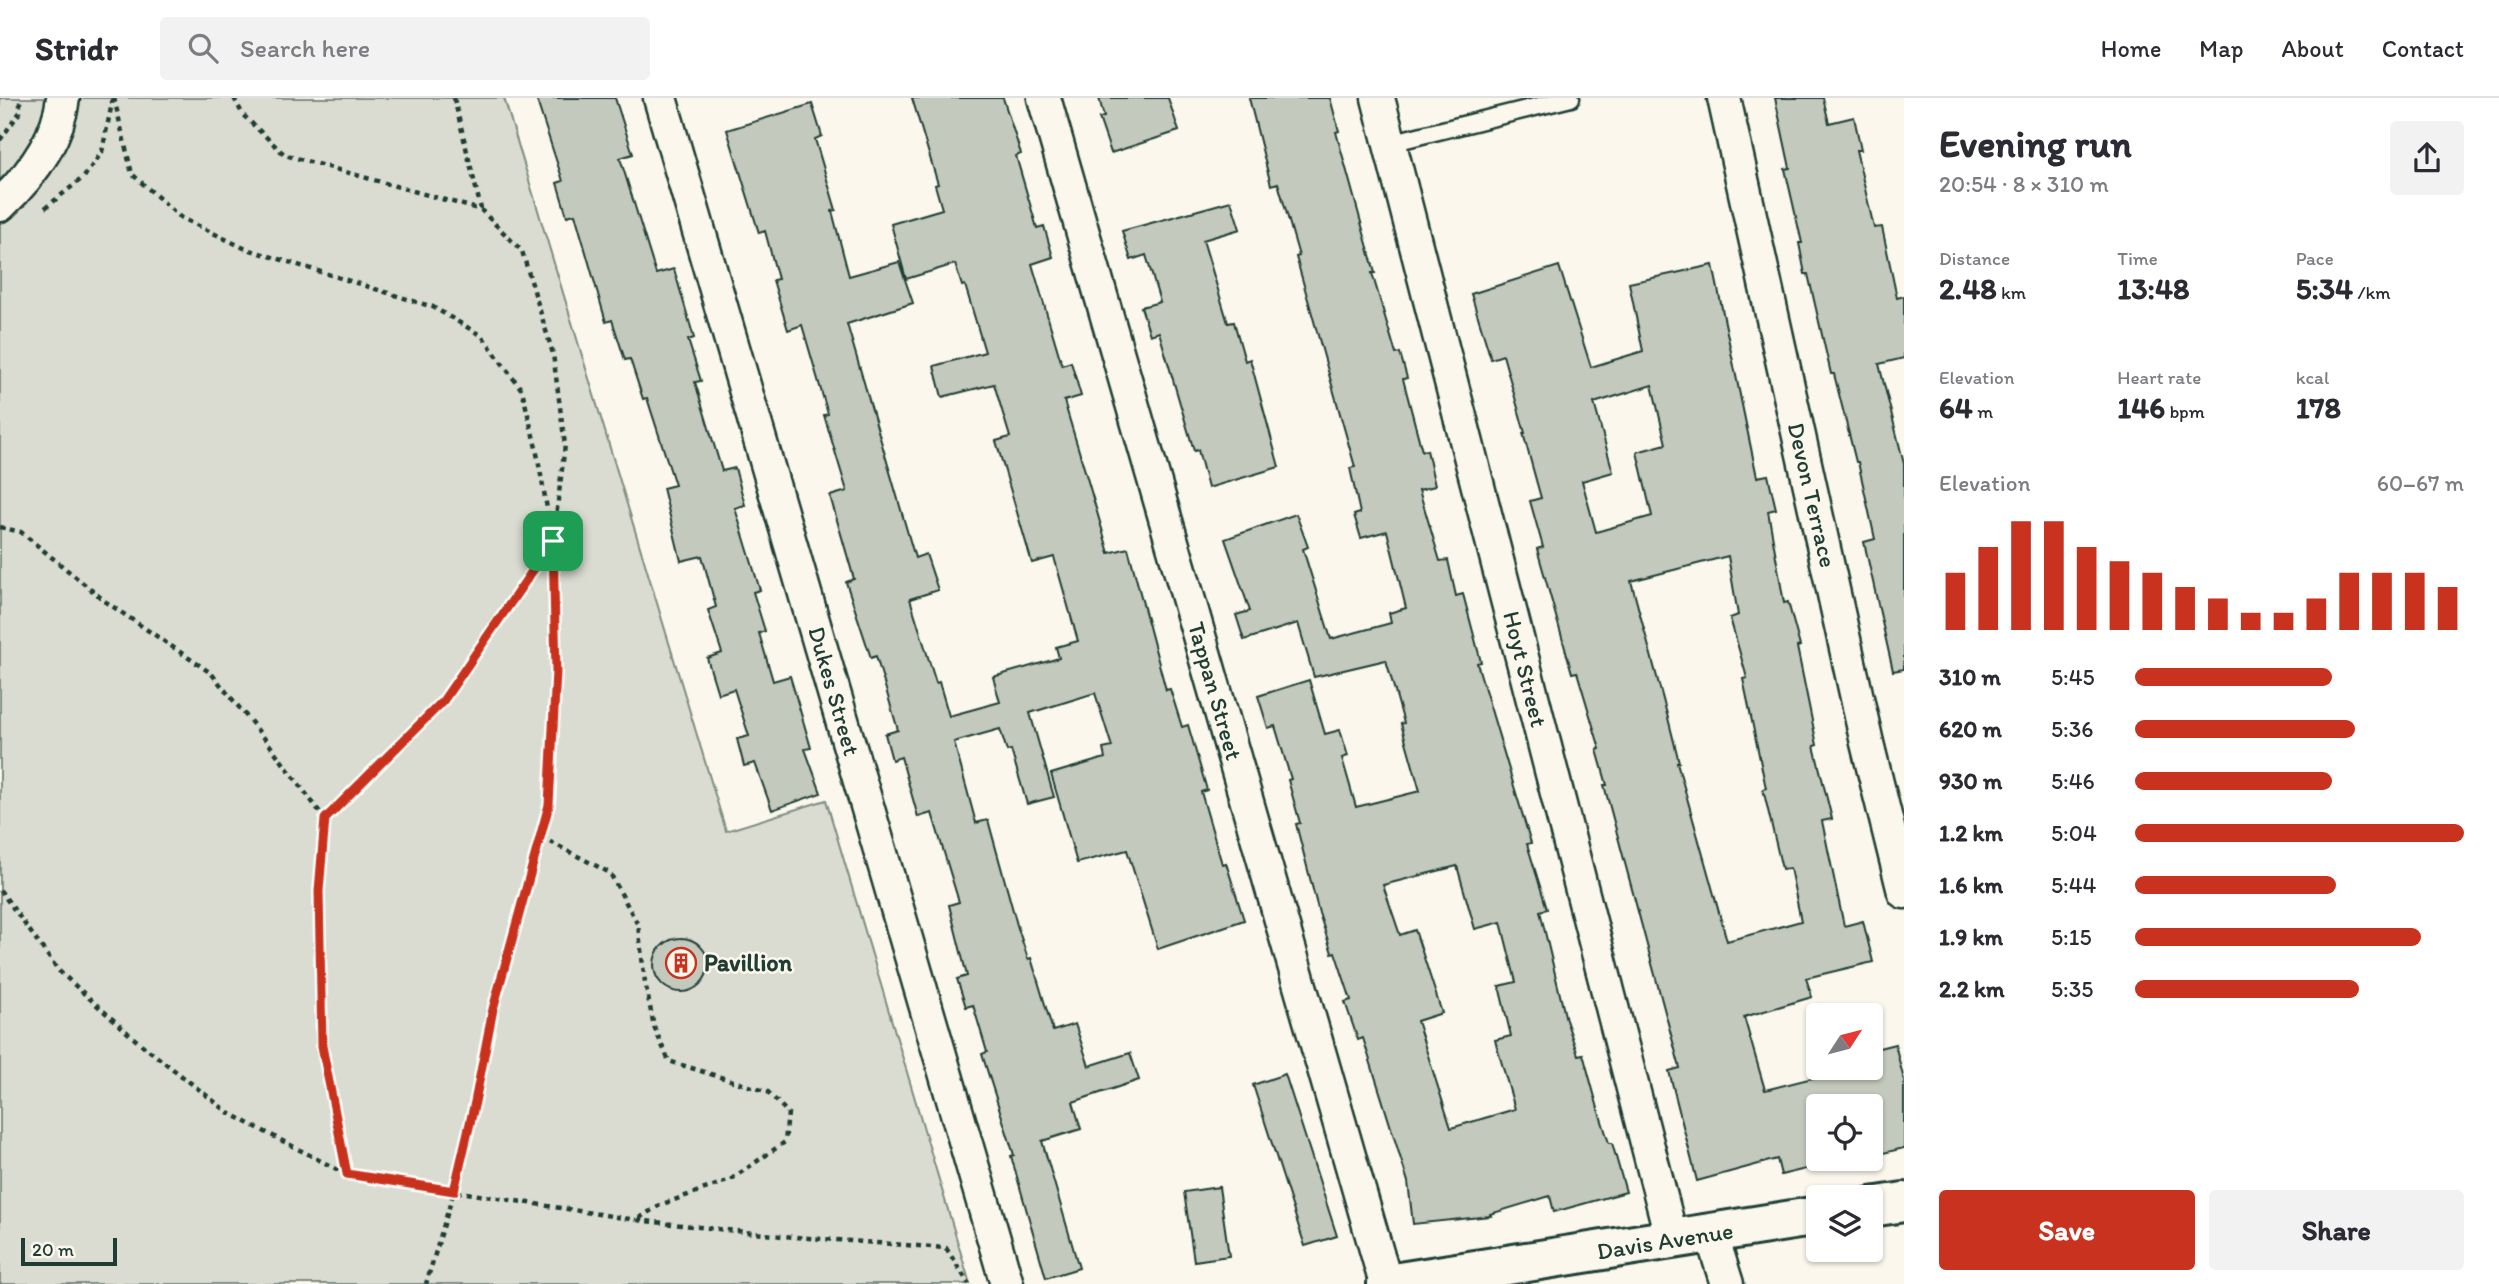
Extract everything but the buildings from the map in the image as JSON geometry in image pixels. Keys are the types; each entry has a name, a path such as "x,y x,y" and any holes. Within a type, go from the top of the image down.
{"street":[{"path":"0,205 23,181 43,154 58,122 63,98"},
{"name":"Dukes Street","path":"660,98 1007,1284"},
{"name":"Tappan Street","path":"1044,98 1386,1284"},
{"name":"Hoyt Street","path":"1378,98 1672,1240"},
{"name":"Devon Terrace","path":"1724,98 1867,743 1904,892"},
{"path":"1883,1206 1904,1202"},
{"name":"Davis Avenue","path":"1386,1284 1806,1218"},
{"path":"1712,1233 1727,1284"}],"lane":[{"path":"1390,143 1571,98"}],"path":[{"path":"0,139 20,112 20,98"},
{"path":"42,210 84,177 102,152 114,98"},
{"path":"114,98 132,174 180,217 244,248 433,307 482,335 522,390 536,448 553,541 443,701 325,819 319,891 322,1046 347,1174"},
{"path":"234,98 243,115 285,155 481,210 522,251 553,354 565,445 553,541 556,672 549,805 493,1009 454,1191 426,1284"},
{"path":"454,98 481,210"},
{"path":"0,527 21,532 106,602 211,673 270,744 325,819"},
{"path":"541,836 610,873 638,925 654,1027 670,1061 768,1091 788,1113 785,1142 730,1180 660,1205 636,1220"},
{"path":"0,890 59,971 137,1041 229,1113 347,1174 636,1220 770,1235 946,1248 970,1284"}],"shaded area":[{"path":"0,98 504,98 726,831 826,800 970,1284 0,1284"}],"place":[{"name":"Pavillion","path":"681,963"}],"route":[{"path":"553,541 556,672 549,805 493,1009 454,1191 347,1174 322,1046 319,891 325,819 443,701 553,541"}]}
